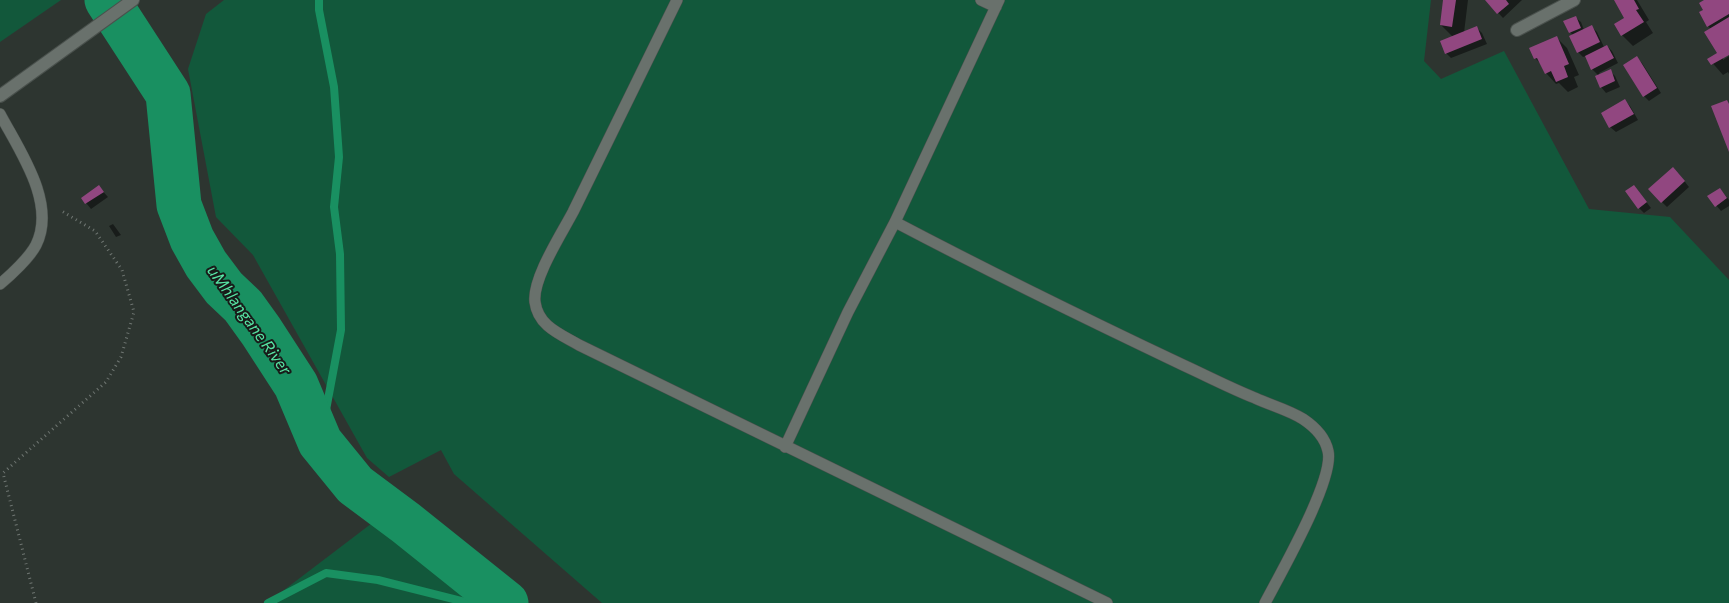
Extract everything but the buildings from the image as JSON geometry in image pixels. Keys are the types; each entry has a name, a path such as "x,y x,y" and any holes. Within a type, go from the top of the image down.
{"street":[{"path":"0,96 133,0"},
{"path":"1516,30 1574,0"}],"lane":[{"path":"677,0 572,214 542,270 536,288 535,300 537,311 544,322 579,345 1107,603"},
{"path":"785,446 848,312 896,222 998,3 982,0"},
{"path":"0,114 31,172 41,198 43,223 36,246 13,273 0,284"},
{"path":"896,222 968,261 1239,391 1301,418 1315,428 1323,438 1328,452 1329,463 1325,479 1266,603"}],"path":[{"path":"36,603 4,473 106,382 121,356 134,312 122,270 95,231 41,198"}],"green space":[{"path":"0,0 61,0 0,42"},
{"path":"224,0 1431,0 1424,61 1441,79 1504,51 1589,209 1670,217 1729,280 1729,603 602,603 454,474 441,450 389,477 367,458 253,255 216,217 188,69 206,14"},
{"path":"384,514 489,603 267,603"}],"waterway":[{"name":"uMhlangane River","path":"107,0 168,94 179,205 192,239 206,264 224,288 243,306 296,385 320,442 355,485 506,603"},
{"path":"319,0 319,10 334,87 339,157 334,207 340,254 341,330 320,442"},
{"path":"268,603 326,573 378,580 469,603"}]}
